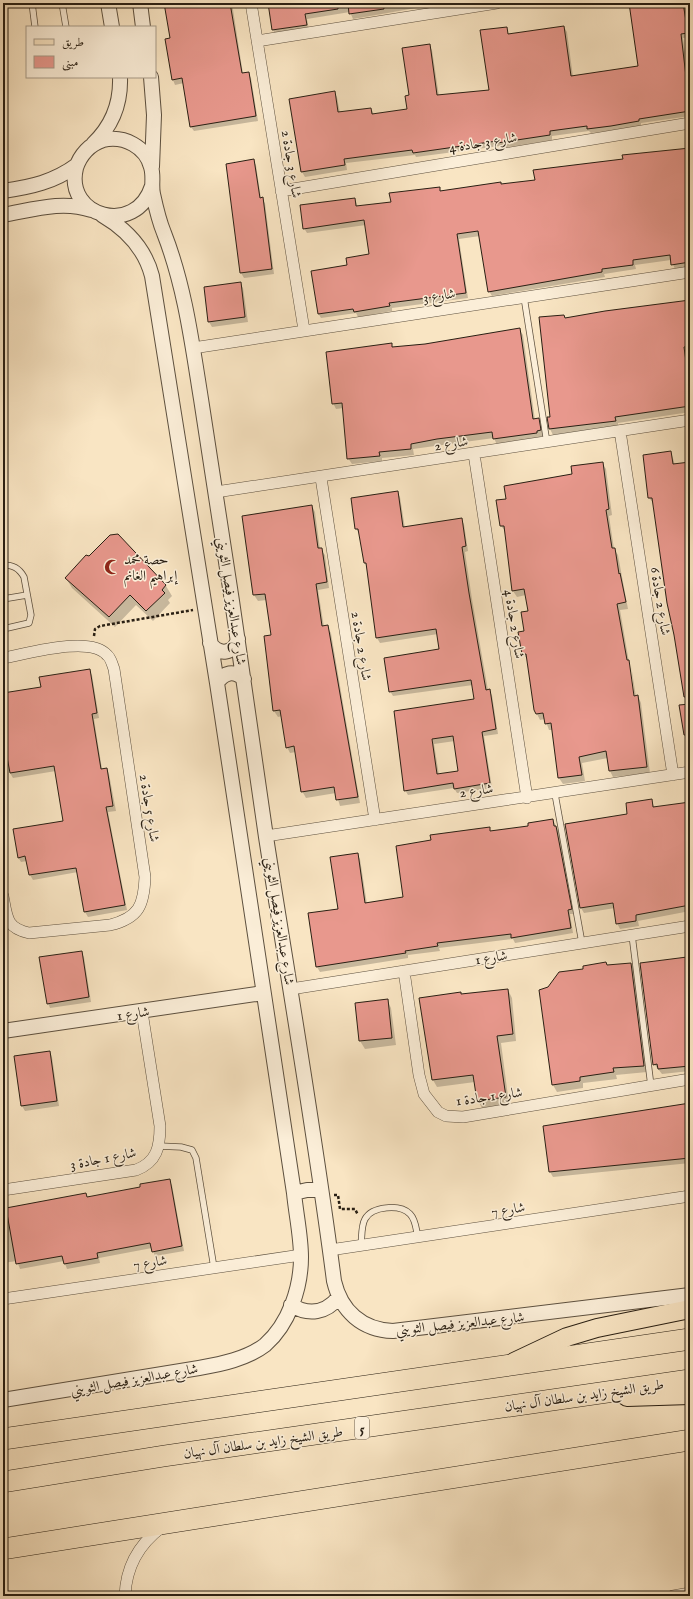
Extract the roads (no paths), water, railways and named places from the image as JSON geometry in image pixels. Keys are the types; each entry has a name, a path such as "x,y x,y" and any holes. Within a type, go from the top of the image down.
{"highway":[{"path":"3,1439 690,1339"},
{"name":"طريق الشيخ زايد بن سلطان آل نهيان","path":"3,1482 164,1456 690,1380"},
{"path":"3,1550 172,1521 690,1440"}],"main road":[{"path":"508,1365 567,1337 597,1328 690,1309"},
{"path":"560,1399 690,1395"}],"street":[{"path":"108,3 112,26"},
{"path":"140,3 143,26"},
{"name":"شارع 3 جادة 2","path":"251,3 304,330"},
{"path":"257,41 497,3"},
{"path":"97,212 84,203 76,189 75,172 80,157 104,133 116,110 120,89 120,78"},
{"path":"3,215 60,205 74,205 97,212 122,216 135,210 146,200 152,186 154,115 151,78"},
{"name":"شارع 3 جادة 4","path":"281,191 690,123"},
{"path":"91,146 111,139 132,143 143,152 152,172"},
{"path":"3,192 44,183 66,173 77,165"},
{"name":"شارع عبدالعزيز فيصل الثويني","path":"152,186 160,221 178,269 193,348 216,492 266,836 291,989 334,1281 339,1297 347,1310 358,1320 371,1327 393,1330 690,1296"},
{"name":"شارع عبدالعزيز فيصل الثويني","path":"3,1400 199,1368 231,1360 264,1345 276,1334 291,1305 299,1277 301,1255 294,1193 217,683 149,265 132,238 117,225 97,212"},
{"name":"شارع 3","path":"193,348 690,272"},
{"name":"شارع 2","path":"216,492 321,478 690,420"},
{"name":"شارع 2 جادة 6","path":"620,431 673,775"},
{"name":"شارع 2 جادة 4","path":"474,454 527,798"},
{"name":"شارع 2 جادة 2","path":"321,478 375,820"},
{"path":"210,643 219,652 226,652 232,650 238,639"},
{"name":"شارع 5 جادة 2","path":"3,658 72,646 93,647 107,655 114,669 145,877 143,899 136,912 123,922 110,925 29,933 18,931 7,921 3,896"},
{"path":"217,683 220,677 226,674 239,674 244,679"},
{"name":"شارع 2","path":"266,836 555,794 690,772"},
{"name":"شارع 1","path":"291,989 690,926"},
{"name":"شارع 1 جادة 1","path":"404,971 421,1085 431,1105 442,1114 454,1117 463,1117 690,1079"},
{"name":"شارع 1","path":"3,1031 142,1012 263,993"},
{"name":"شارع 1 جادة 3","path":"3,1190 136,1170 151,1161 156,1156 159,1146 160,1126 142,1012"},
{"path":"294,1193 307,1190 321,1193"},
{"name":"شارع 7","path":"330,1250 690,1196"},
{"name":"شارع 7","path":"3,1300 301,1255"},
{"path":"291,1305 304,1311 317,1312 330,1307 339,1297"},
{"path":"125,1596 130,1566 140,1548 154,1532 172,1521"},
{"path":"673,1596 690,1593"}],"lane":[{"path":"32,3 36,26"},
{"path":"62,3 66,26"},
{"path":"524,297 547,443"},
{"path":"3,565 9,565 21,571 24,577 31,615 30,623 3,629"},
{"path":"3,599 27,595"},
{"path":"555,794 582,943"},
{"path":"632,935 651,1086"},
{"path":"159,1146 181,1147 192,1150 196,1158 214,1268"},
{"path":"361,1246 363,1224 366,1217 373,1211 384,1209 405,1210 412,1217 418,1238"}],"place":[{"name":"حصة محمد إبراهيم الغانم","path":"112,567"}]}
